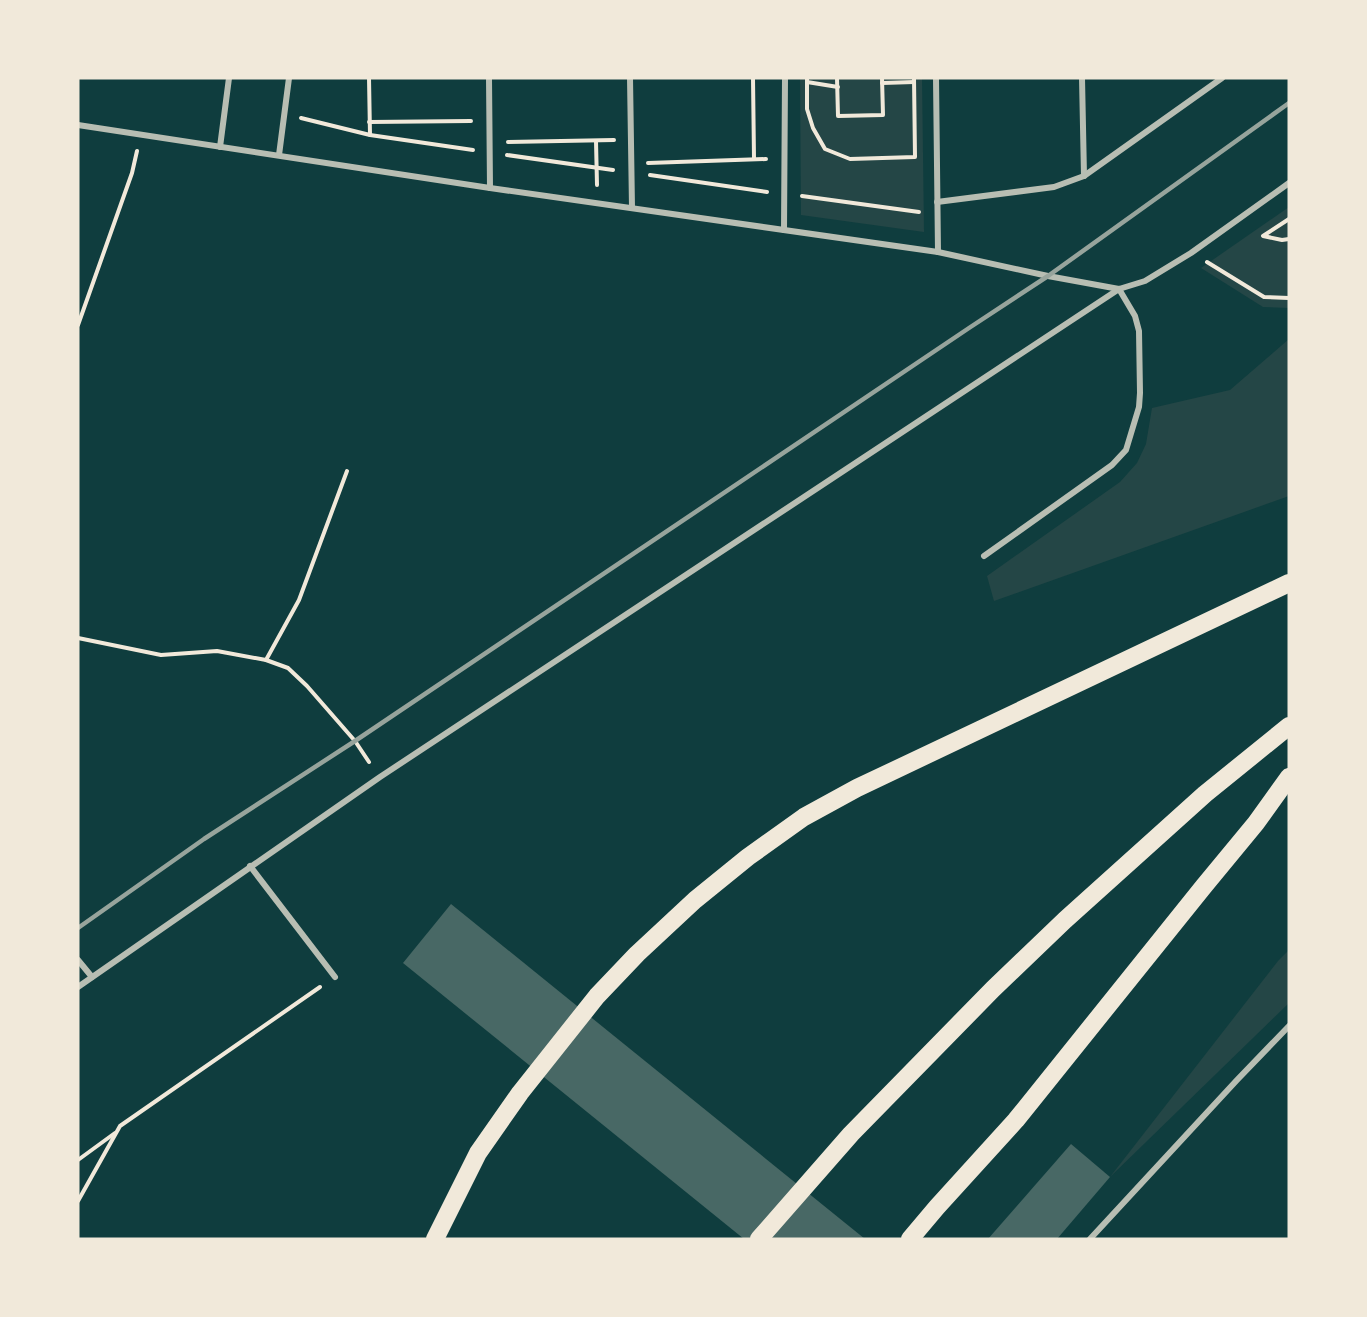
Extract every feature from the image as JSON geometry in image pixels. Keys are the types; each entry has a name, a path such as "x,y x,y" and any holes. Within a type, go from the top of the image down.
{"highway":[{"path":"435,1239 478,1153 526,1085 597,996 637,954 695,900 748,857 804,817 857,788 1289,583"},
{"path":"759,1239 851,1134 993,989 1164,830 1289,726"},
{"path":"910,1239 1016,1120 1256,823 1289,777"}],"street":[{"path":"220,147 229,78"},
{"path":"279,155 289,78"},
{"path":"489,78 490,188"},
{"path":"630,78 633,208"},
{"path":"784,230 785,78"},
{"path":"936,78 938,252"},
{"path":"1082,78 1084,176"},
{"path":"938,202 1054,187 1084,176 1222,78"},
{"path":"78,125 490,188 938,252 1119,289 1135,316 1139,331 1139,407 1126,450 1112,465 984,556"},
{"path":"78,987 380,777 1119,289 1145,281 1191,253 1289,183"},
{"path":"250,866 335,977"},
{"path":"78,960 92,977"},
{"path":"1090,1239 1289,1026"}],"path":[{"path":"369,78 370,135"},
{"path":"753,78 754,159"},
{"path":"837,78 838,87 838,116 882,115 882,80 914,80 915,157 850,159 825,149 813,128 807,109 807,80 838,87"},
{"path":"285,114 370,135 938,214"},
{"path":"369,122 489,121"},
{"path":"78,325 132,173 140,136"},
{"path":"489,143 631,140"},
{"path":"596,141 597,203"},
{"path":"632,164 785,158"},
{"path":"1289,219 1263,236 1289,239"},
{"path":"1191,253 1264,297 1289,298"},
{"path":"266,660 299,600 347,471"},
{"path":"78,638 161,655 217,651 266,660 288,668 307,686 355,741 380,777"},
{"path":"78,1201 120,1126 335,977"},
{"path":"78,1160 118,1130"}],"shaded area":[{"path":"800,78 922,78 924,232 801,215"},
{"path":"1289,207 1289,308 1263,307 1201,268"},
{"path":"1289,339 1289,496 994,601 987,576 1120,482 1137,463 1146,444 1152,408 1230,390"},
{"path":"1289,950 1289,1003 1110,1177 1278,961"}],"building":[{"path":"451,904 865,1239 744,1239 403,963"},
{"path":"1071,1144 1110,1177 1057,1239 988,1239"}],"railway":[{"path":"78,928 204,839 355,741 1048,276 1289,103"}]}
